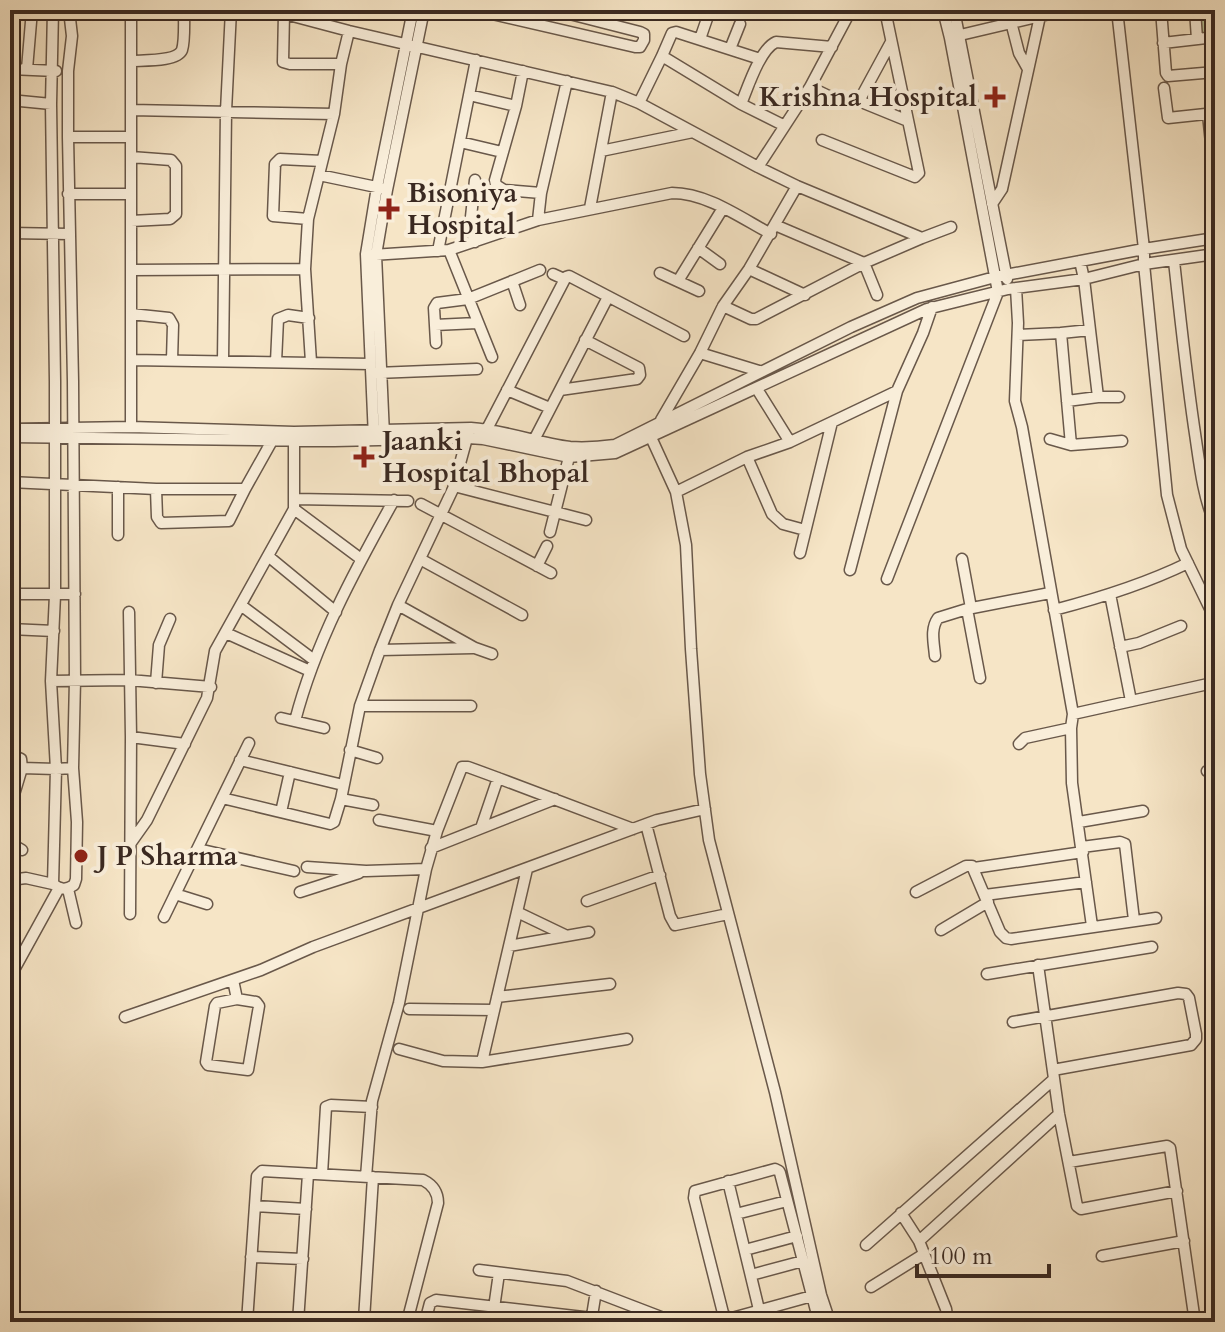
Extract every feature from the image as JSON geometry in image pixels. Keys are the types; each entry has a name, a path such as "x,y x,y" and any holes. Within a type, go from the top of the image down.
{"street":[{"path":"27,69 32,10"},
{"path":"10,880 26,878 60,887 74,885 76,879 68,194 68,71 72,36 69,10"},
{"path":"131,10 131,427"},
{"path":"131,61 178,55 182,50 184,10"},
{"path":"223,361 226,111 231,10"},
{"path":"270,10 612,92 639,103 797,186 922,238"},
{"path":"379,436 371,254 411,45 413,10"},
{"path":"411,45 424,10"},
{"path":"475,10 635,47 640,47 644,40 644,34 640,32 554,10"},
{"path":"700,39 710,10"},
{"path":"758,167 810,87 851,10"},
{"path":"822,140 915,177 919,173 885,10"},
{"path":"943,10 955,36 992,204 1001,276"},
{"path":"954,10 955,36 1001,276 1018,335 1015,401 1073,714 1072,783 1092,926"},
{"path":"1117,10 1167,495 1181,549 1215,619"},
{"path":"1161,10 1168,76 1215,72"},
{"path":"1195,10 1197,39"},
{"path":"52,11 55,595 51,681 60,887 76,923"},
{"path":"955,36 1058,12"},
{"path":"284,13 283,62 341,64"},
{"path":"572,33 577,15"},
{"path":"992,204 1002,189 1040,16"},
{"path":"1011,22 1019,53 1028,69"},
{"path":"730,49 740,24"},
{"path":"311,362 305,269 308,219 334,114 349,31"},
{"path":"639,103 674,32 760,59"},
{"path":"1163,43 1215,37"},
{"path":"741,104 760,59 770,45 776,42 832,47"},
{"path":"859,101 891,42"},
{"path":"662,56 741,104 783,125"},
{"path":"476,60 444,251 492,357"},
{"path":"10,69 68,71"},
{"path":"523,71 495,180 496,185 504,190 541,193"},
{"path":"538,220 541,193 567,81"},
{"path":"810,87 837,100 859,101 908,121"},
{"path":"1164,88 1168,118 1211,114 1215,182"},
{"path":"590,208 612,92"},
{"path":"469,95 516,106"},
{"path":"10,100 51,104"},
{"path":"131,110 334,114"},
{"path":"601,151 693,132"},
{"path":"68,137 131,137"},
{"path":"460,142 502,152"},
{"path":"131,157 171,160 176,166 176,214 170,219 131,221"},
{"path":"308,219 273,216 275,164 280,159 322,161"},
{"path":"319,175 382,188"},
{"path":"475,180 470,226 475,242"},
{"path":"660,420 700,353 723,306 749,269 797,186"},
{"path":"371,254 444,251 538,220 678,193 694,196 864,263 877,295"},
{"path":"68,194 131,194"},
{"path":"678,281 723,208"},
{"path":"723,306 756,319 864,263 951,227"},
{"path":"10,233 69,234"},
{"path":"10,429 73,434 294,439 487,429 571,447 594,447 623,442 646,427 759,371 917,298 1001,276 1215,238"},
{"path":"698,248 720,264"},
{"path":"73,434 131,427 467,438 569,457 615,453 932,307 1007,290 1084,279 1144,264 1215,254"},
{"path":"1080,261 1098,397"},
{"path":"1174,261 1197,451 1215,524"},
{"path":"131,270 305,269"},
{"path":"749,269 805,295"},
{"path":"436,343 434,308 437,303 468,299 540,270"},
{"path":"660,273 699,291"},
{"path":"553,274 564,279"},
{"path":"487,429 566,277 684,336"},
{"path":"512,281 520,305"},
{"path":"887,579 1007,290"},
{"path":"534,440 608,297"},
{"path":"850,570 897,391 932,307"},
{"path":"131,314 169,318 173,325 172,360"},
{"path":"276,362 278,319 288,315 309,318"},
{"path":"435,325 477,323"},
{"path":"1018,335 1090,330"},
{"path":"1061,333 1071,445"},
{"path":"560,390 639,378 639,368 585,340"},
{"path":"700,353 759,371"},
{"path":"131,360 311,362 374,370 477,369"},
{"path":"757,389 790,442"},
{"path":"507,390 550,408"},
{"path":"676,492 897,391"},
{"path":"1067,401 1119,397"},
{"path":"800,553 832,422"},
{"path":"646,427 676,492 686,545 700,774 709,840 775,1092 819,1322"},
{"path":"10,437 55,433"},
{"path":"222,798 332,824 341,799 360,706 398,605 454,486 467,438"},
{"path":"156,489 159,522 229,521 273,439"},
{"path":"130,844 147,820 207,698 215,651 242,606 294,504 294,439"},
{"path":"1050,439 1071,445 1122,441"},
{"path":"550,532 569,457"},
{"path":"747,457 772,514 783,524 805,530"},
{"path":"10,482 156,489 245,489"},
{"path":"454,486 586,520"},
{"path":"118,487 118,535"},
{"path":"295,721 312,666 336,612 394,500"},
{"path":"294,504 408,501"},
{"path":"294,504 361,559"},
{"path":"421,504 551,573"},
{"path":"10,540 10,594 75,594"},
{"path":"537,566 547,546"},
{"path":"268,556 336,612"},
{"path":"420,559 522,615"},
{"path":"962,559 980,678"},
{"path":"1054,610 1098,599 1188,563"},
{"path":"935,656 935,621 943,616 1050,593"},
{"path":"1110,594 1131,701"},
{"path":"398,605 475,648 492,654"},
{"path":"242,606 312,666"},
{"path":"129,612 130,914"},
{"path":"156,683 159,645 170,619"},
{"path":"1120,647 1139,643 1181,626"},
{"path":"10,629 54,631"},
{"path":"226,633 312,666"},
{"path":"380,650 475,648"},
{"path":"51,681 129,680 211,687"},
{"path":"1073,714 1215,685"},
{"path":"360,706 471,706"},
{"path":"281,718 324,728"},
{"path":"1019,744 1025,738 1071,728"},
{"path":"131,737 185,744"},
{"path":"164,917 249,743"},
{"path":"350,750 377,758"},
{"path":"10,754 21,759 22,768 11,801"},
{"path":"240,760 343,785"},
{"path":"364,1320 372,1107 399,1003 431,848 462,767 633,829"},
{"path":"22,768 73,768"},
{"path":"281,812 290,772"},
{"path":"481,828 498,778"},
{"path":"341,799 373,805"},
{"path":"431,848 555,799"},
{"path":"125,1017 261,970 313,947 657,820 705,809"},
{"path":"1079,822 1143,811"},
{"path":"379,820 437,831"},
{"path":"55,824 77,822"},
{"path":"646,824 675,925 728,914"},
{"path":"974,868 1120,842 1125,844 1134,920"},
{"path":"10,843 22,850"},
{"path":"198,849 294,871"},
{"path":"916,892 969,865 974,868 1000,932 1006,938 1156,918"},
{"path":"307,867 366,871 426,869"},
{"path":"482,1062 527,869"},
{"path":"300,892 366,871"},
{"path":"587,901 660,875"},
{"path":"941,930 986,899 1086,882"},
{"path":"10,977 60,887"},
{"path":"175,894 207,904"},
{"path":"517,912 567,935"},
{"path":"509,946 589,932"},
{"path":"987,974 1152,947"},
{"path":"1038,965 1059,1114 1077,1206 1081,1209 1177,1191"},
{"path":"233,980 237,999"},
{"path":"497,997 610,984"},
{"path":"866,1245 1054,1074 1191,1045 1196,1039 1189,998 1182,993 1013,1022"},
{"path":"237,999 256,1002 259,1006 248,1070 208,1065 215,1006 237,999"},
{"path":"409,1009 494,1010"},
{"path":"399,1049 443,1061 482,1062 627,1039"},
{"path":"322,1174 326,1107 372,1107"},
{"path":"919,1241 1059,1114"},
{"path":"1069,1162 1167,1146 1171,1151 1195,1322"},
{"path":"812,1296 760,1316 724,1316 694,1198 695,1191 777,1169 797,1236 830,1322"},
{"path":"247,1322 257,1176 262,1171 423,1180 433,1187 438,1203 407,1322"},
{"path":"298,1322 308,1174"},
{"path":"728,1181 760,1316"},
{"path":"736,1214 787,1201"},
{"path":"255,1206 306,1209"},
{"path":"901,1213 919,1241 946,1309 948,1322"},
{"path":"745,1250 797,1236"},
{"path":"1102,1256 1184,1241"},
{"path":"751,1275 804,1253"},
{"path":"871,1287 924,1254"},
{"path":"251,1257 303,1259"},
{"path":"479,1270 567,1281 674,1322"},
{"path":"492,1322 499,1273"},
{"path":"425,1322 430,1303 434,1300 591,1320 596,1291"}],"green space":[{"path":"1199,10 1215,10 1215,37 1202,38"}],"place":[{"name":"Krishna Hospital","path":"995,97"},
{"name":"Bisoniya Hospital","path":"389,209"},
{"name":"Jaanki Hospital Bhopal","path":"364,457"},
{"name":"J P Sharma","path":"81,856"}]}
